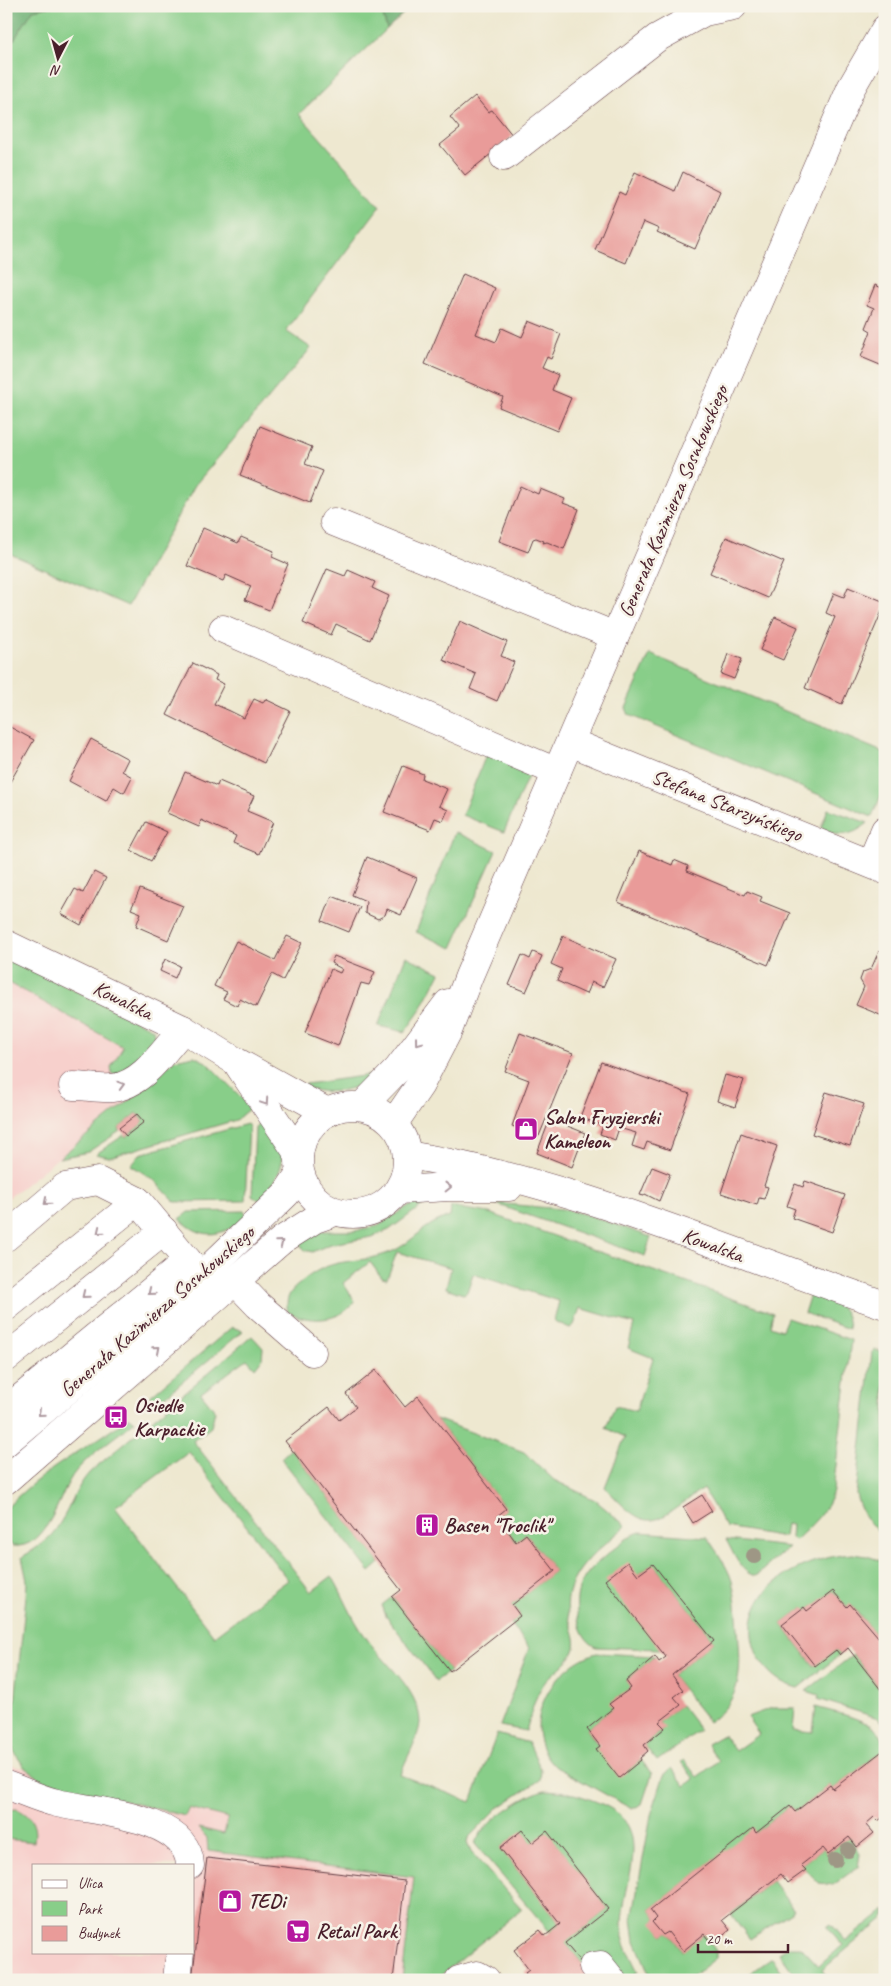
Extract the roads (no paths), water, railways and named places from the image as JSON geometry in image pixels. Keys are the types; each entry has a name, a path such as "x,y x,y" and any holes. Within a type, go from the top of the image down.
{"street":[{"path":"504,157 657,38 704,12 733,6"},
{"name":"Generała Kazimierza Sosnkowskiego","path":"394,1123 420,1085 448,1031 469,976 851,88 885,29"},
{"path":"334,522 615,636"},
{"path":"223,629 557,772"},
{"name":"Stefana Starzyńskiego","path":"570,742 878,866"},
{"path":"878,866 885,830"},
{"name":"Kowalska","path":"6,944 183,1029 237,1062 327,1112"},
{"name":"Generała Kazimierza Sosnkowskiego","path":"362,1106 398,1069 469,976"},
{"path":"73,1086 112,1088 128,1084 143,1074 183,1029"},
{"name":"Kowalska","path":"237,1062 300,1164"},
{"path":"344,1106 362,1106 380,1112 394,1123 404,1138 408,1155 406,1173 399,1190 387,1203 371,1211 353,1215 335,1212 320,1203 307,1190 300,1164 303,1138 313,1123 327,1112 344,1106"},
{"name":"Kowalska","path":"408,1155 464,1165 584,1199 885,1305"},
{"name":"Generała Kazimierza Sosnkowskiego","path":"9,1440 193,1270 286,1194 300,1164"},
{"path":"6,1237 65,1187 98,1181 138,1200 193,1270 9,1399 9,1440"},
{"name":"Kowalska","path":"399,1190 448,1187 541,1187"},
{"path":"6,1307 138,1200"},
{"name":"Generała Kazimierza Sosnkowskiego","path":"6,1480 235,1281 299,1228 315,1219 335,1212"},
{"path":"6,1358 164,1232"},
{"path":"235,1281 258,1305 312,1352"},
{"path":"6,1785 54,1803 155,1824 180,1839 186,1847 190,1864"},
{"path":"177,1980 180,1954"},
{"path":"459,1980 477,1975 486,1980"}],"place":[{"name":"Salon Fryzjerski Kameleon","path":"526,1129"},
{"name":"Osiedle Karpackie","path":"116,1417"},
{"name":"Basen \"Troclik\"","path":"427,1525"},
{"name":"TEDi","path":"230,1901"},
{"name":"Retail Park","path":"298,1931"}]}
